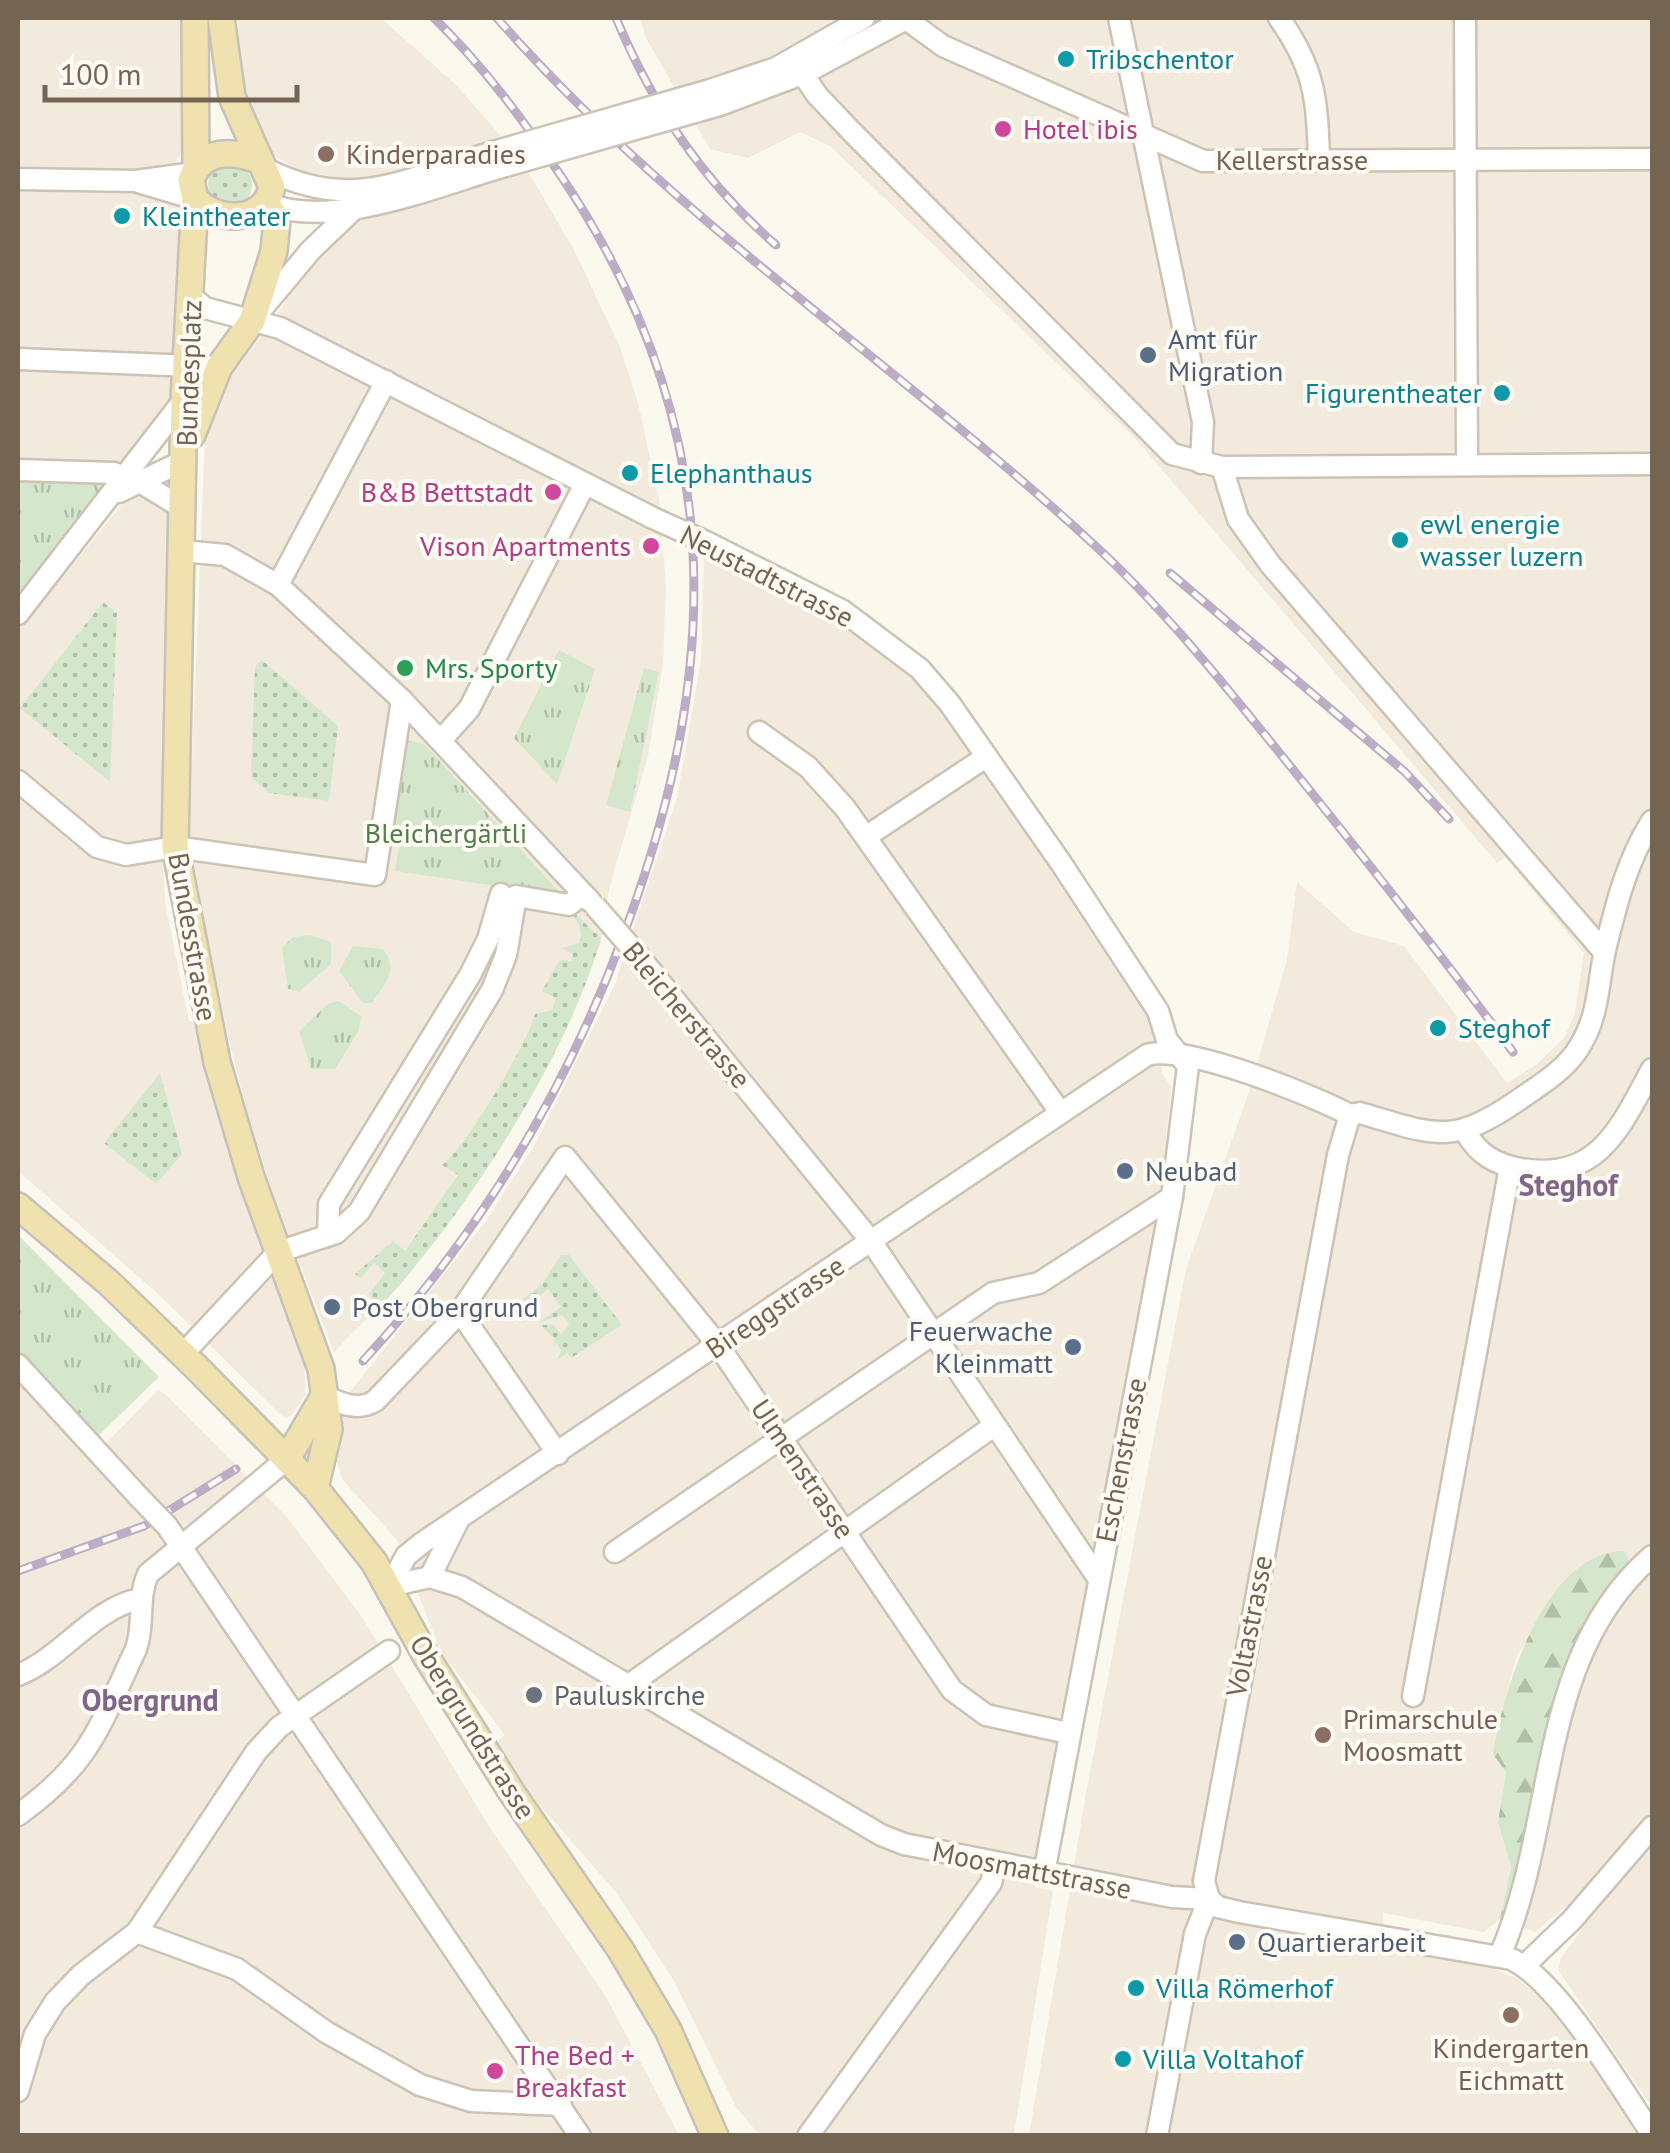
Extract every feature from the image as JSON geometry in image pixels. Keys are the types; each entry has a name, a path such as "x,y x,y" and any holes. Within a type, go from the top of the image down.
{"main road":[{"name":"Bundesplatz","path":"184,460 195,180 195,18"},
{"name":"Bundesplatz","path":"195,180 206,209 227,217 242,216 266,203 272,188 232,96 221,18"},
{"path":"195,180 221,153 264,166"},
{"name":"Bundesplatz","path":"184,460 200,405 219,367 252,320 274,251 276,220 266,203"},
{"name":"Bundesstrasse","path":"184,460 175,847 216,1062 278,1252 314,1346 328,1445 315,1488"},
{"name":"Obergrundstrasse","path":"18,1206 183,1354 315,1488 390,1586 432,1667 668,2030 711,2127"},
{"path":"286,1459 324,1396"},
{"path":"711,2127 736,2136"}],"street":[{"path":"799,67 864,18"},
{"path":"264,166 316,190 355,193 498,160 714,97 799,67 907,18"},
{"name":"Kellerstrasse","path":"907,18 924,36 953,51 1203,160 1652,159"},
{"path":"1119,18 1212,465 1238,519 1270,564 1604,952"},
{"path":"1279,18 1302,52 1318,98 1319,160"},
{"path":"1465,18 1467,462"},
{"path":"799,67 817,96 1172,454 1212,465 1652,464"},
{"name":"Bundesplatz","path":"266,203 288,212 355,208 498,160"},
{"path":"18,179 195,180"},
{"name":"Bundesplatz","path":"252,320 311,250 355,208"},
{"name":"Neustadtstrasse","path":"192,297 205,308 280,328 652,518 805,589 891,643 950,704 1151,1000 1176,1051"},
{"path":"18,360 219,367"},
{"path":"278,585 386,381"},
{"path":"18,614 127,485 184,399"},
{"path":"127,485 184,460"},
{"path":"18,470 114,472 127,485 184,509"},
{"path":"442,740 470,709 585,484"},
{"name":"Bleicherstrasse","path":"182,551 224,556 278,585 442,740 589,900 872,1241 1098,1578"},
{"path":"18,781 98,847 126,855 175,847 375,875 402,700"},
{"path":"759,732 808,768 867,836 1060,1112"},
{"path":"867,836 986,757"},
{"path":"1176,1051 1323,1101 1350,1115 1360,1113 1434,1134 1465,1130 1506,1108 1569,1061 1591,1025 1604,952 1632,858 1652,821"},
{"path":"328,1235 329,1204 470,974 488,939 500,894"},
{"path":"183,1354 278,1252 328,1235 359,1212 492,990 506,955 516,896 569,905 589,900"},
{"name":"Bireggstrasse","path":"390,1586 406,1556 1136,1060 1152,1053 1176,1051"},
{"name":"Eschenstrasse","path":"1044,1872 1172,1197 1188,1087 1188,1066 1176,1051"},
{"path":"1465,1130 1479,1152 1510,1167 1562,1170 1591,1157 1617,1132 1652,1069"},
{"name":"Voltastrasse","path":"1158,2136 1195,1934 1209,1899 1204,1882 1224,1757 1338,1155 1350,1115"},
{"name":"Ulmenstrasse","path":"460,1312 565,1156 718,1346 783,1436 952,1690 986,1715 1068,1732"},
{"path":"1413,1696 1510,1167"},
{"path":"615,1552 993,1293 1039,1282 1172,1197"},
{"path":"324,1396 352,1406 375,1402 460,1312 558,1454"},
{"path":"18,1365 183,1547 580,2136"},
{"path":"629,1685 995,1425"},
{"path":"18,1815 66,1778 86,1756 136,1649 141,1634 139,1599 152,1570 286,1459"},
{"path":"390,1586 430,1576 458,1521"},
{"path":"1500,1955 1532,1856 1564,1698 1580,1655 1617,1594 1652,1556"},
{"name":"Moosmattstrasse","path":"430,1576 488,1600 882,1836 996,1864 1172,1897 1209,1899 1218,1907 1240,1912 1500,1955 1525,1965 1564,2008 1652,2134"},
{"path":"18,1675 34,1669 115,1608 139,1599"},
{"path":"18,2091 34,2034 55,2002 81,1974 136,1932 256,1752 294,1716 389,1650"},
{"path":"1525,1965 1554,1940 1650,1837"},
{"path":"808,2136 991,1882 996,1864"},
{"path":"136,1932 237,1970 326,2032 420,2084 471,2101 560,2105"}],"shaded area":[{"path":"18,18 185,18 181,154 172,168 173,200 182,213 177,372 170,409 18,600"},
{"path":"237,18 381,18 455,84 519,156 574,250 620,347 638,403 659,499 666,586 663,664 648,756 609,889 601,942 579,997 494,1158 456,1214 402,1283 334,1352 273,1194 248,1115 204,943 189,841 206,410 284,305 289,290 328,246 346,234 345,179 297,170 273,155 258,138 246,113"},
{"path":"640,18 1652,18 1652,1052 1603,1131 1584,1147 1551,1160 1528,1179 1564,1178 1603,1159 1652,1087 1652,1816 1569,1910 1565,1907 1535,1932 1504,1920 1582,1635 1610,1582 1629,1560 1538,1622 1517,1656 1496,1733 1506,1771 1498,1822 1511,1867 1500,1919 1484,1932 1383,1913 1384,1951 1478,1962 1516,1978 1546,2001 1645,2135 1029,2135 1086,1793 1186,1269 1248,1095 1287,960 1297,882 1354,932 1404,946 1507,1083 1536,1065 1564,1038 1575,1013 1584,953 1505,857 1497,863 1134,437 830,146 800,132 748,158 710,149 646,38"},
{"path":"145,492 166,504 169,514 161,828 165,902 189,1021 193,1021 249,1214 304,1362 306,1394 290,1417 282,1416 157,1293 18,1171 18,631 119,508 129,498"},
{"path":"704,558 845,627 889,655 941,703 1154,1023 1163,1075 1171,1087 1157,1236 1034,1887 1053,1891 1014,2135 761,2136 736,2107 674,1981 616,1892 537,1802 495,1743 505,1735 441,1652 397,1540 342,1479 336,1458 341,1403 486,1221 536,1142 614,986 677,798 701,660"},
{"path":"18,1382 91,1459 157,1391 164,1393 286,1516 362,1617 492,1831 605,1995 679,2135 18,2135"},
{"path":"1652,1843 1652,2107 1558,1970 1561,1958 1585,1925 1583,1922"}],"green space":[{"path":"230,163 246,169 252,185 246,201 230,207 214,201 208,185 214,169"},
{"path":"18,478 111,480 18,596"},
{"path":"103,602 117,613 110,782 20,708"},
{"path":"559,650 595,669 557,784 514,738"},
{"path":"262,660 338,726 329,801 269,793 251,777 255,667"},
{"path":"644,668 659,672 630,812 606,805"},
{"name":"Bleichergärtli","path":"410,740 425,745 563,896 395,871 401,833 394,832 404,745"},
{"path":"570,909 601,938 563,1036 537,1087 475,1186 374,1314 370,1293 385,1273 374,1263 361,1278 355,1274 393,1241 405,1251 458,1175 442,1165 466,1138 494,1094 535,1014 552,1010 556,998 542,991 560,960 572,961 572,954 562,948 579,943 578,924"},
{"path":"310,935 331,942 331,964 299,992 288,989 282,948 293,937"},
{"path":"353,946 383,949 388,957 388,977 372,1003 363,1003 339,971"},
{"path":"339,1001 361,1016 358,1032 335,1069 311,1069 299,1031 329,1003"},
{"path":"160,1073 182,1154 156,1184 104,1143"},
{"path":"18,1235 159,1377 97,1437 18,1352"},
{"path":"561,1255 569,1255 622,1325 571,1358 568,1353 557,1360 561,1351 557,1343 552,1346 555,1339 540,1325 554,1325 561,1335 569,1324 562,1315 538,1323 561,1307 548,1289 526,1306 523,1299 543,1283"},
{"path":"1624,1551 1629,1560 1599,1605 1578,1653 1517,1880 1504,1920 1500,1919 1511,1867 1498,1822 1506,1772 1493,1754 1506,1696 1532,1629 1550,1599 1571,1574 1596,1557"}],"railway":[{"path":"363,1361 479,1215 544,1109 599,997 656,838 679,739 692,643 693,548 681,454 655,361 616,269 561,176 502,94 434,18"},
{"path":"497,18 636,159 1016,476 1118,568 1172,624 1246,712 1513,1052"},
{"path":"616,18 682,141 725,195 776,245"},
{"path":"1170,573 1405,772 1449,819"},
{"path":"18,1571 144,1526 236,1469"}],"place":[{"name":"Tribschentor","path":"1066,59"},
{"name":"Hotel ibis","path":"1003,129"},
{"name":"Kinderparadies","path":"326,154"},
{"name":"Kleintheater","path":"122,216"},
{"name":"Amt für Migration","path":"1148,355"},
{"name":"Figurentheater","path":"1502,393"},
{"name":"Elephanthaus","path":"630,473"},
{"name":"B&B Bettstadt","path":"553,492"},
{"name":"ewl energie wasser luzern","path":"1400,540"},
{"name":"Vison Apartments","path":"651,546"},
{"name":"Mrs. Sporty","path":"405,668"},
{"name":"Steghof","path":"1438,1028"},
{"name":"Neubad","path":"1125,1171"},
{"name":"Post Obergrund","path":"332,1307"},
{"name":"Feuerwache Kleinmatt","path":"1073,1347"},
{"name":"Pauluskirche","path":"534,1695"},
{"name":"Primarschule Moosmatt","path":"1323,1735"},
{"name":"Quartierarbeit","path":"1237,1942"},
{"name":"Villa Römerhof","path":"1136,1988"},
{"name":"Kindergarten Eichmatt","path":"1511,2015"},
{"name":"Villa Voltahof","path":"1123,2059"},
{"name":"The Bed + Breakfast","path":"495,2071"}],"district":[{"name":"Steghof","path":"1568,1186"},
{"name":"Obergrund","path":"150,1701"}]}
